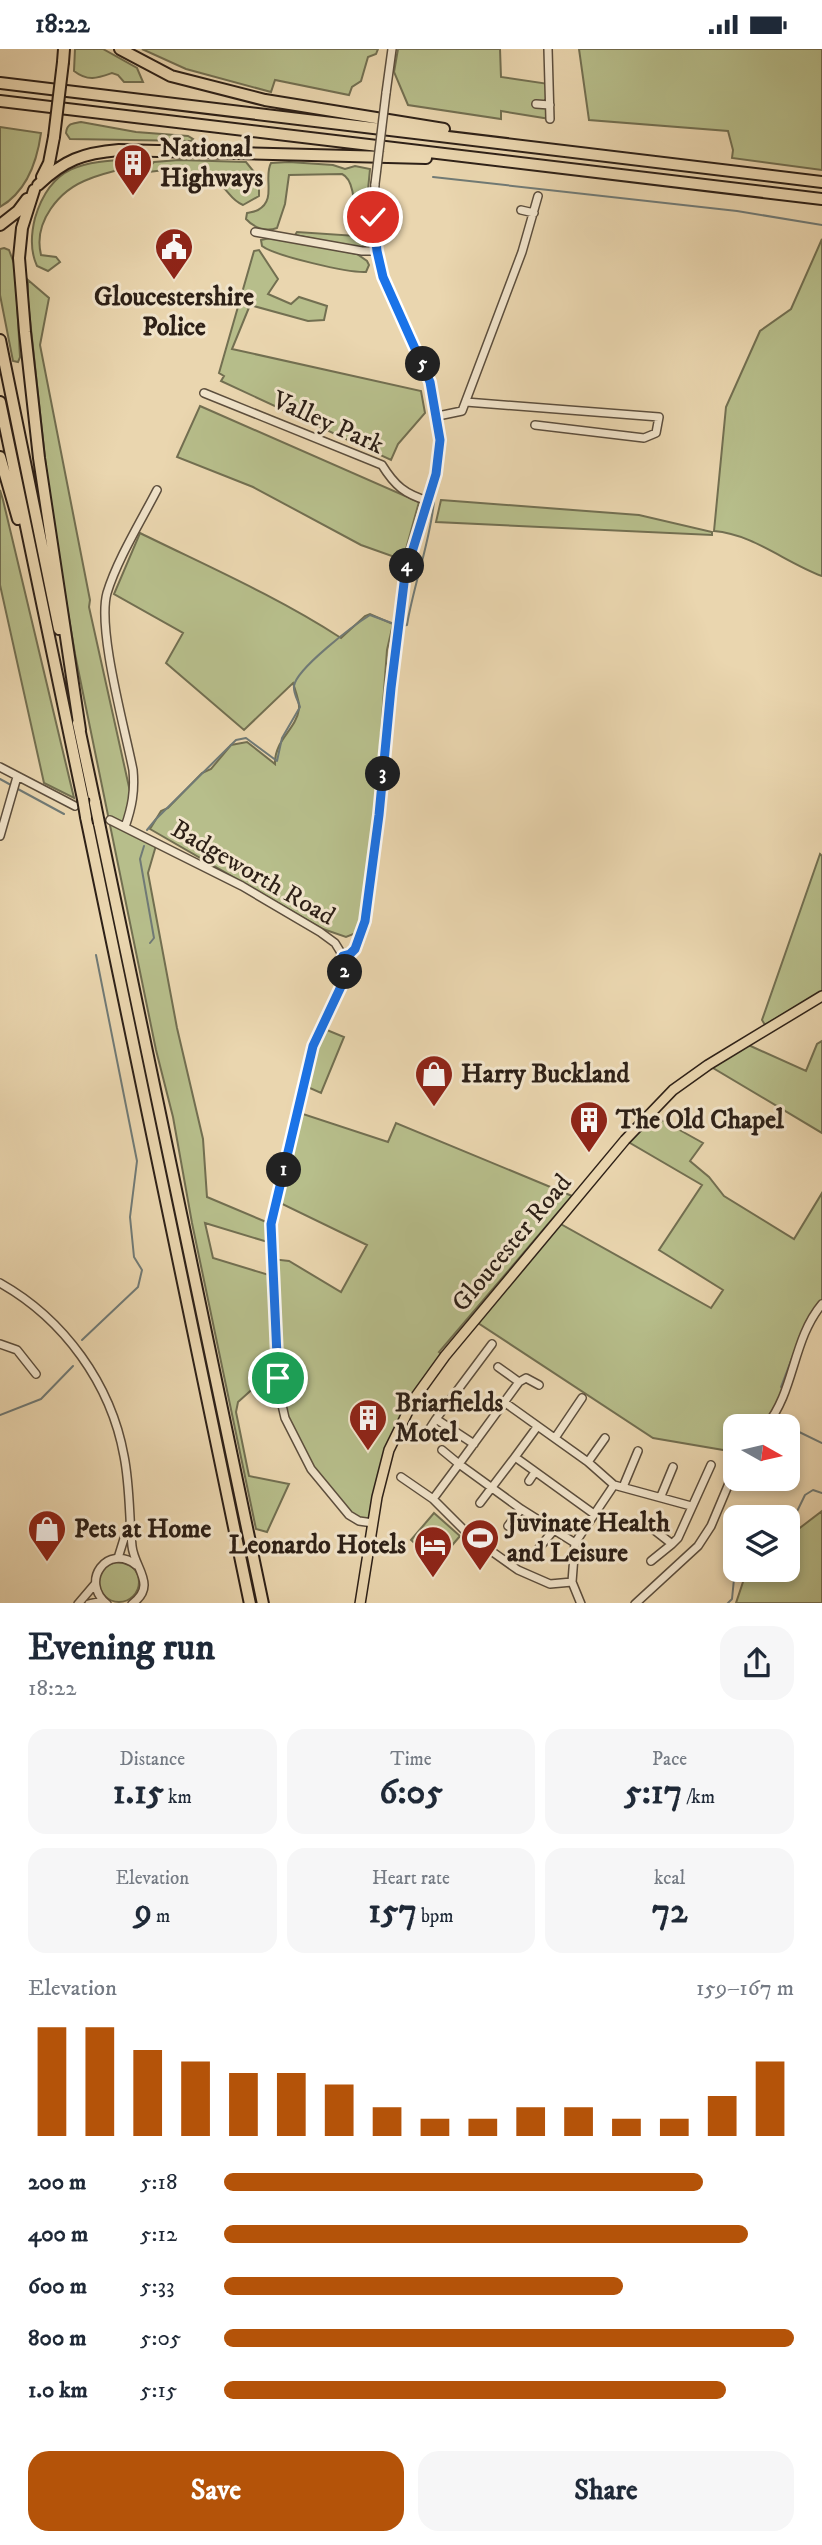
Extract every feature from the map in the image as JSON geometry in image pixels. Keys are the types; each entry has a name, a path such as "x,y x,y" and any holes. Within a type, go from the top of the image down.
{"highway":[{"path":"64,49 49,163 36,188 22,228 19,258 39,458 80,730"},
{"path":"120,49 171,76 265,100 546,148"},
{"path":"0,83 822,182"},
{"path":"0,101 822,199"},
{"path":"0,225 18,211 36,188 61,165 79,156 119,150 513,162"},
{"path":"0,340 95,803 105,821 263,1603"},
{"path":"0,402 44,613 79,803 86,817 250,1603"},
{"path":"0,457 44,613"}],"main road":[{"name":"Gloucester Road","path":"360,1603 373,1523 389,1450 414,1399 445,1356 649,1113 689,1077 822,996"}],"street":[{"path":"343,956 355,949 365,921 405,575 436,474 440,440 438,416 430,382 383,277 377,251 373,217 375,184 392,49"},
{"path":"548,49 550,119"},
{"path":"536,104 550,105"},
{"path":"438,416 460,413 466,402 522,252 538,196"},
{"path":"521,210 534,213"},
{"path":"255,232 362,251 377,251"},
{"name":"Valley Park","path":"204,393 382,465 405,493 428,501"},
{"path":"466,402 659,417 656,433 645,437 535,425"},
{"path":"125,827 133,805 135,789 109,648 105,607 113,578 157,490"},
{"path":"0,767 79,803"},
{"path":"0,836 17,776"},
{"name":"Badgeworth Road","path":"105,821 125,827 242,886 335,943 343,956 345,978 313,1046 275,1201 271,1244 275,1328 279,1392 285,1418 296,1443 311,1469 349,1514 359,1521 373,1523"},
{"path":"0,1283 32,1305 57,1327 78,1352 111,1410 121,1440 127,1473 132,1555 144,1579 144,1587 134,1603"},
{"path":"774,1414 781,1403 805,1330 822,1304"},
{"path":"0,1344 17,1350 36,1374"},
{"path":"425,1436 492,1344"},
{"path":"498,1367 519,1382"},
{"path":"433,1499 519,1382 526,1378 539,1385"},
{"path":"555,1438 582,1398"},
{"path":"505,1402 588,1462 614,1485 691,1506"},
{"path":"436,1419 474,1444"},
{"path":"480,1503 537,1427"},
{"path":"588,1462 605,1438"},
{"path":"442,1450 521,1509 575,1543"},
{"path":"623,1487 638,1451"},
{"path":"515,1457 594,1514"},
{"path":"651,1560 678,1538 711,1465"},
{"path":"661,1496 673,1467"},
{"path":"529,1481 535,1472"},
{"path":"401,1477 433,1499 470,1536 526,1575 550,1584 572,1582"},
{"path":"582,1603 572,1582 575,1543 614,1485"},
{"path":"636,1603 648,1589 683,1562 703,1539 726,1491"},
{"path":"508,1527 521,1509"},
{"path":"118,1558 129,1518"},
{"path":"644,1523 672,1544"},
{"path":"539,1548 553,1531"},
{"path":"79,1603 95,1584 100,1567 107,1561 118,1558 134,1562 139,1568"},
{"path":"95,1584 105,1602"}],"green space":[{"path":"75,49 103,49 137,68 143,82 124,82 112,73 93,78 84,77 74,71"},
{"path":"142,49 378,49 376,54 368,57 361,81 352,87 349,95 275,80 271,92 186,69"},
{"path":"398,49 500,49 501,77 549,84 550,119 501,111 501,119 408,105 394,72"},
{"path":"579,49 822,49 822,170 732,158 733,150 728,131 589,120"},
{"path":"81,122 136,132 188,136 193,139 70,139 66,133 68,127"},
{"path":"0,127 41,133 37,155 29,175 17,193 0,207"},
{"path":"133,159 142,164 89,179 59,199 45,219 40,243 41,255 56,257 60,262 48,271 37,266 32,248 33,230 35,218 50,186 71,169 99,162"},
{"path":"154,162 246,162 259,178 259,196 243,205 223,187 206,177 167,170 148,172"},
{"path":"271,163 333,165 345,169 355,166 370,169 367,200 369,237 362,247 295,235 297,232 356,236 353,192 351,184 342,174 289,175 285,204 277,228 260,228 246,219 247,213 258,210 267,200"},
{"path":"275,237 357,254 369,265 366,272 344,270 296,259 262,246 261,240"},
{"path":"822,239 822,576 742,537 714,531 726,407 760,331 791,309"},
{"path":"0,249 9,250 15,266 20,357 18,362 13,361 0,295"},
{"path":"259,250 278,279 268,294 291,304 299,297 327,306 324,320 308,321 250,305 232,349 421,391 425,413 398,444 391,460 221,381 224,376 219,373 254,251"},
{"path":"28,280 49,298 40,345 90,600 89,607 133,805 125,827 157,842 148,873 177,1028 203,1139 207,1197 271,1224 271,1243 205,1223 213,1258 272,1276 272,1259 289,1261 341,1292 367,1245 276,1201 297,1112 388,1142 396,1123 572,1196 439,1352 445,1356 401,1421 373,1523 359,1521 311,1469 285,1418 276,1368 238,1402 236,1412 249,1476 289,1484 267,1532 256,1529 192,1223 173,1117 156,1050 75,654 50,505"},
{"path":"200,406 419,502 403,560 361,545 253,487 177,457"},
{"path":"0,490 74,798 44,783 0,585"},
{"path":"441,500 639,515 712,532 712,535 436,522"},
{"path":"140,533 267,595 341,638 370,614 393,624 387,650 375,815 359,928 356,933 346,937 323,929 150,829 161,811 168,808 202,773 211,769 231,745 247,742 275,764 278,748 294,723 299,706 293,683 244,730 166,663 183,633 114,594"},
{"path":"820,854 822,991 765,1025 762,1020"},
{"path":"322,1028 344,1037 321,1093 303,1085"},
{"path":"822,1041 822,1133 708,1065 744,1043 806,1071 817,1044"},
{"path":"649,1113 703,1143 690,1161 709,1177 724,1196 794,1239 822,1193 822,1304 815,1312 781,1403 774,1414 723,1414 723,1450 653,1438 475,1321 557,1222 711,1308 723,1290 659,1250 702,1185 625,1140"},
{"path":"822,1511 822,1603 736,1603 743,1582 800,1582 800,1528"},
{"path":"434,1513 460,1536 437,1563 411,1540"},
{"path":"119,1562 127,1563 133,1568 138,1574 138,1590 133,1596 127,1601 119,1602 111,1601 105,1596 100,1590 99,1582 100,1574 105,1568 111,1563"}],"waterway":[{"path":"433,177 737,211 822,225"},
{"path":"402,626 407,625 434,501"},
{"path":"147,830 236,740 246,738 277,761 282,738 300,707 294,686 304,669 339,637 370,615 397,625"},
{"path":"0,779 11,785"},
{"path":"16,788 64,814"},
{"path":"144,846 140,859 154,938 150,943"},
{"path":"82,1340 138,1287 142,1270 134,1257 130,1217 137,1161 96,955"},
{"path":"812,1312 822,1300"},
{"path":"781,1387 803,1329"},
{"path":"0,1415 41,1399 73,1366"},
{"path":"800,1432 822,1443"},
{"path":"800,1505 805,1495 813,1490 822,1493"},
{"path":"728,1603 732,1599 734,1582"}],"place":[{"name":"National Highways","path":"133,197"},
{"name":"Gloucestershire Police","path":"174,281"},
{"name":"Harry Buckland","path":"434,1108"},
{"name":"The Old Chapel","path":"589,1154"},
{"name":"Briarfields Motel","path":"368,1452"},
{"name":"Pets at Home","path":"47,1563"},
{"name":"Juvinate Health and Leisure","path":"480,1572"},
{"name":"Leonardo Hotels","path":"433,1579"}],"route":[{"path":"278,1378 271,1224 313,1046 345,978 343,956 355,949 365,921 405,575 436,474 440,440 438,416 430,382 383,277 373,217"}]}
